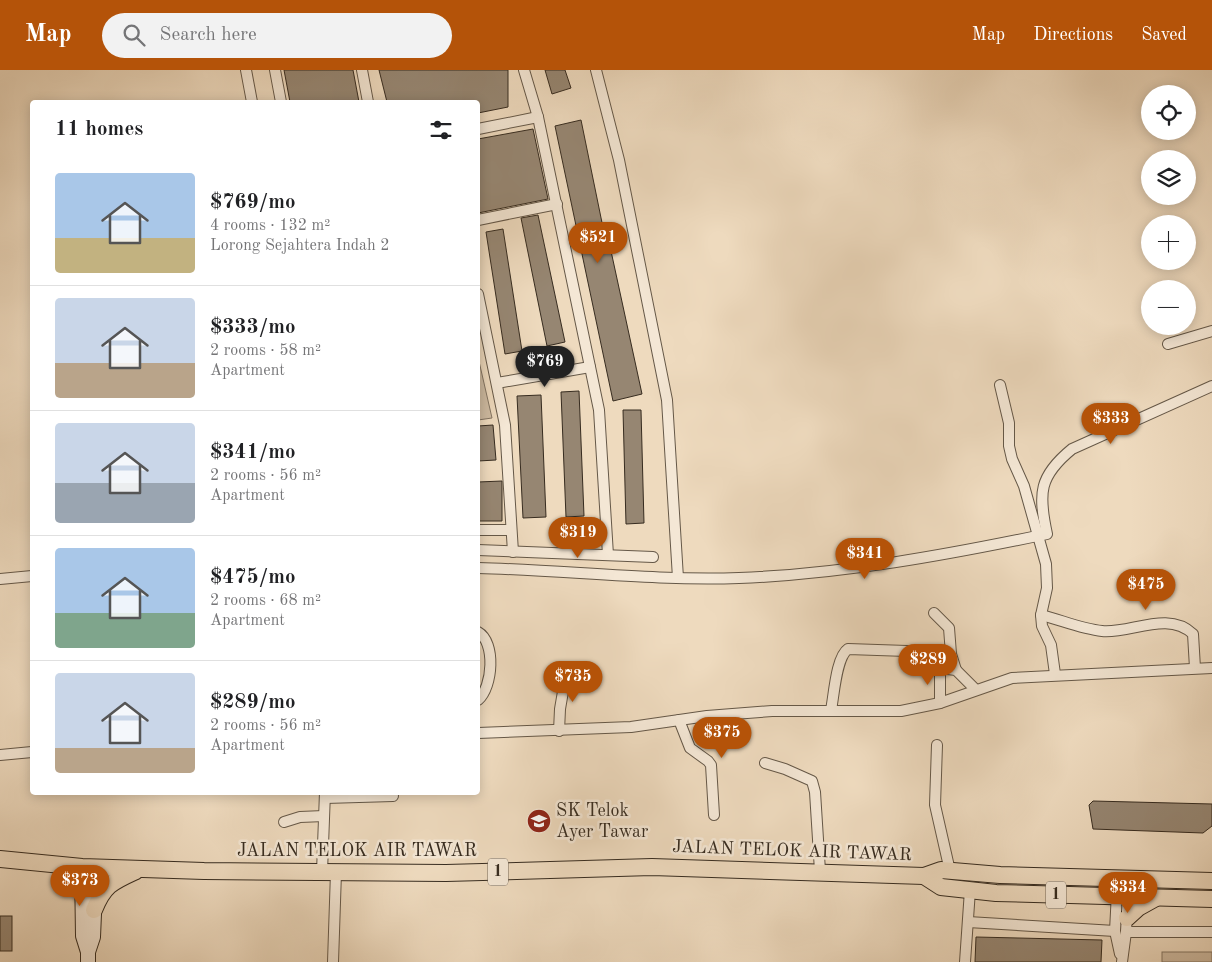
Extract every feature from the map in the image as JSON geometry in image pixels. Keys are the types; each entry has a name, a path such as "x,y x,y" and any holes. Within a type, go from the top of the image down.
{"main road":[{"name":"JALAN TELOK AIR TAWAR","path":"0,859 89,867 140,869 446,873 652,867 820,871 924,876 941,870 1000,875 1212,881"},
{"path":"88,957 93,937 94,910 89,867"},
{"path":"88,957 84,936 89,867"},
{"path":"94,910 101,892 108,886 140,869"},
{"name":"JALAN TELOK AIR TAWAR","path":"924,876 941,887 996,893 1212,900"},
{"path":"1127,925 1138,908 1156,898"}],"street":[{"path":"246,70 252,100"},
{"path":"275,70 282,100"},
{"path":"362,70 368,100"},
{"path":"524,70 538,117 599,410 608,555"},
{"path":"596,70 619,160 667,400 678,578"},
{"path":"480,129 538,117"},
{"path":"480,220 557,204"},
{"path":"480,322 497,383 505,425 512,552"},
{"path":"1168,344 1212,331"},
{"path":"497,383 590,367"},
{"path":"1000,385 1009,423 1009,446 1012,460 1024,486 1039,535 1047,578 1046,598 1041,614 1044,633 1051,645 1055,674"},
{"path":"480,568 678,578 768,576 859,568 1047,534 1043,504 1046,478 1061,458 1072,449 1212,386"},
{"path":"480,530 511,530"},
{"path":"480,550 653,557"},
{"path":"0,579 30,576"},
{"path":"934,613 949,628 951,654 956,670 975,690"},
{"path":"1041,614 1103,631 1151,623 1186,628 1193,634 1195,668"},
{"path":"480,633 484,636 488,645 490,663 488,682 480,696"},
{"path":"831,710 840,661 844,652 848,649 907,650 931,666 940,669 956,670"},
{"path":"480,734 631,727 737,713 831,710 901,711 940,704 1012,678 1055,674 1212,668"},
{"path":"940,669 940,704"},
{"path":"560,731 560,709 566,674"},
{"path":"679,720 690,748 711,765 714,814"},
{"path":"937,745 935,805 950,871"},
{"path":"0,756 30,752"},
{"path":"765,763 812,781 820,871"},
{"path":"333,962 329,872 324,816 325,795 393,796"},
{"path":"284,822 300,817 324,816"},
{"path":"1122,961 1115,931 1122,896 1123,879"},
{"path":"965,962 970,890"},
{"path":"1122,896 1127,925 1122,961"},
{"path":"968,922 1115,931"},
{"path":"1127,925 1212,932"}],"shaded area":[{"path":"480,366 492,418 480,420"},
{"path":"1162,952 1212,952 1212,962 1162,962"}],"building":[{"path":"284,70 353,70 359,100 290,100"},
{"path":"379,70 508,70 508,107 480,113 480,100 386,100"},
{"path":"545,70 565,70 571,88 552,94"},
{"path":"581,120 608,252 611,251 642,394 613,401 555,126"},
{"path":"533,129 548,199 480,213 480,139"},
{"path":"538,215 565,342 547,346 521,218"},
{"path":"503,229 522,351 505,354 486,232"},
{"path":"579,391 584,516 566,517 561,392"},
{"path":"541,395 546,517 523,518 517,396"},
{"path":"623,410 641,410 644,523 626,524"},
{"path":"493,425 496,460 480,461 480,426"},
{"path":"502,481 502,521 480,521 480,482"},
{"path":"1093,801 1212,804 1212,826 1203,833 1093,829 1089,805"},
{"path":"0,916 12,916 12,951 0,951"},
{"path":"976,937 1102,940 1101,962 975,962"}],"place":[{"name":"SK Telok Ayer Tawar","path":"539,821"}]}
